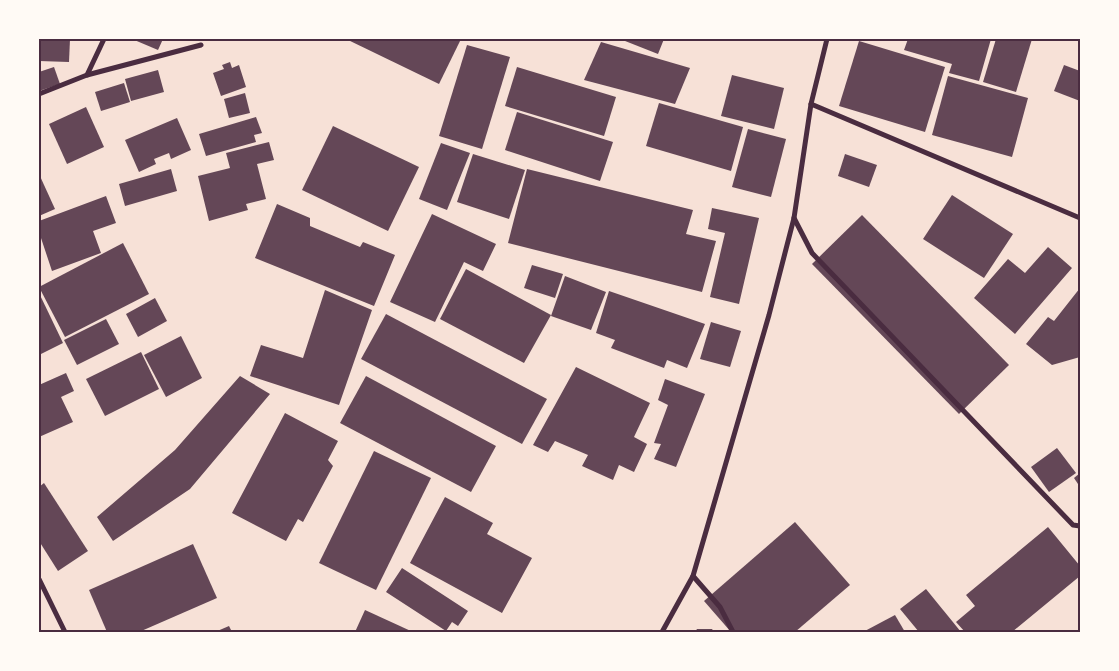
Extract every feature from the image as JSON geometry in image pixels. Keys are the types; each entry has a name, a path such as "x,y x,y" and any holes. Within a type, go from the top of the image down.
{"street":[{"path":"87,75 104,39"},
{"path":"662,632 693,576 769,315 794,218 811,104 827,39"},
{"path":"39,94 87,75 201,45"},
{"path":"811,104 1080,218"},
{"path":"794,218 812,253 1073,526 1080,526"},
{"path":"693,576 720,607 733,632"},
{"path":"39,579 65,632"}],"building":[{"path":"39,39 70,39 69,62 39,61"},
{"path":"132,39 163,39 158,50"},
{"path":"346,39 461,39 439,84"},
{"path":"620,39 664,39 658,54"},
{"path":"908,39 991,39 979,81 949,73 952,64 904,50"},
{"path":"996,39 1032,39 1016,92 983,82"},
{"path":"859,41 945,67 925,132 839,106"},
{"path":"601,42 690,68 675,104 584,80"},
{"path":"467,45 510,57 482,149 439,136"},
{"path":"230,62 232,68 239,65 246,87 221,96 213,73 224,69 222,65"},
{"path":"1064,65 1080,71 1080,101 1054,91"},
{"path":"54,67 60,84 39,91 39,72"},
{"path":"517,67 616,97 604,136 505,106"},
{"path":"158,70 164,92 131,101 125,79"},
{"path":"732,75 784,88 774,129 721,116"},
{"path":"948,76 1028,98 1012,157 932,135"},
{"path":"124,83 130,102 101,111 95,92"},
{"path":"245,93 250,113 229,118 224,99"},
{"path":"659,103 743,127 731,171 646,146"},
{"path":"86,107 104,147 67,164 49,124"},
{"path":"517,112 613,142 600,181 505,150"},
{"path":"256,117 262,133 254,135 256,142 206,156 199,134"},
{"path":"177,118 191,150 171,159 169,153 154,159 156,164 139,172 125,140"},
{"path":"333,126 419,167 388,231 302,190"},
{"path":"748,129 786,139 771,197 732,187"},
{"path":"269,142 274,160 257,164 266,199 246,204 248,210 209,221 198,176 230,168 226,153"},
{"path":"441,143 470,153 447,210 419,199"},
{"path":"473,154 525,170 509,219 457,202"},
{"path":"845,154 877,165 869,187 838,176"},
{"path":"171,169 177,191 125,206 119,184"},
{"path":"527,169 693,210 686,234 716,241 702,292 508,243"},
{"path":"39,174 55,209 39,216"},
{"path":"952,195 1013,234 984,278 923,239"},
{"path":"106,196 116,223 93,231 101,253 52,271 39,232 39,221"},
{"path":"277,204 310,218 310,226 360,247 363,242 395,255 374,306 255,258"},
{"path":"712,208 759,218 739,304 710,297 725,233 708,229"},
{"path":"432,214 496,244 483,271 464,262 435,322 390,302"},
{"path":"862,215 1009,365 959,414 812,264"},
{"path":"123,243 149,294 65,337 39,287"},
{"path":"1048,247 1072,268 1015,334 974,298 1008,259 1025,273"},
{"path":"532,265 563,274 555,298 524,288"},
{"path":"466,269 551,315 524,363 440,319"},
{"path":"565,276 606,292 591,330 551,316"},
{"path":"1080,288 1080,357 1052,365 1026,344 1048,317 1054,321"},
{"path":"325,290 372,310 339,405 250,376 261,345 303,358"},
{"path":"609,291 705,324 687,368 667,360 664,368 611,348 615,340 596,333"},
{"path":"39,293 63,343 39,355"},
{"path":"155,298 167,321 138,337 126,314"},
{"path":"386,314 547,399 522,444 361,359"},
{"path":"106,319 119,344 77,365 64,340"},
{"path":"711,322 741,331 730,367 700,359"},
{"path":"181,336 202,378 166,397 144,355"},
{"path":"141,352 159,389 105,416 86,379"},
{"path":"576,367 650,403 634,437 647,444 634,472 619,465 613,480 582,466 588,455 555,441 548,452 533,445"},
{"path":"66,373 74,391 61,397 73,422 39,437 39,385"},
{"path":"240,376 270,394 190,489 113,541 97,517 175,450"},
{"path":"366,376 496,446 471,492 340,423"},
{"path":"665,379 705,394 676,467 654,459 661,444 654,443 668,405 658,400"},
{"path":"285,413 338,441 328,460 333,466 303,522 298,519 286,541 232,513"},
{"path":"1057,448 1076,473 1049,492 1031,467"},
{"path":"374,451 431,478 376,590 319,563"},
{"path":"1080,473 1080,487 1074,478"},
{"path":"44,483 88,551 58,571 39,541 39,487"},
{"path":"445,497 493,523 487,534 532,558 502,613 410,563"},
{"path":"795,522 850,585 795,632 731,632 704,601"},
{"path":"1048,527 1080,566 1080,576 1012,632 965,632 956,622 975,606 966,595"},
{"path":"193,544 217,598 139,632 107,632 89,590"},
{"path":"402,568 468,611 458,626 452,622 446,631 386,592"},
{"path":"926,589 961,632 919,632 900,609"},
{"path":"365,610 413,632 355,632"},
{"path":"895,615 905,632 863,632"},
{"path":"229,626 232,632 215,632"},
{"path":"697,629 712,629 714,632 695,632"}]}
